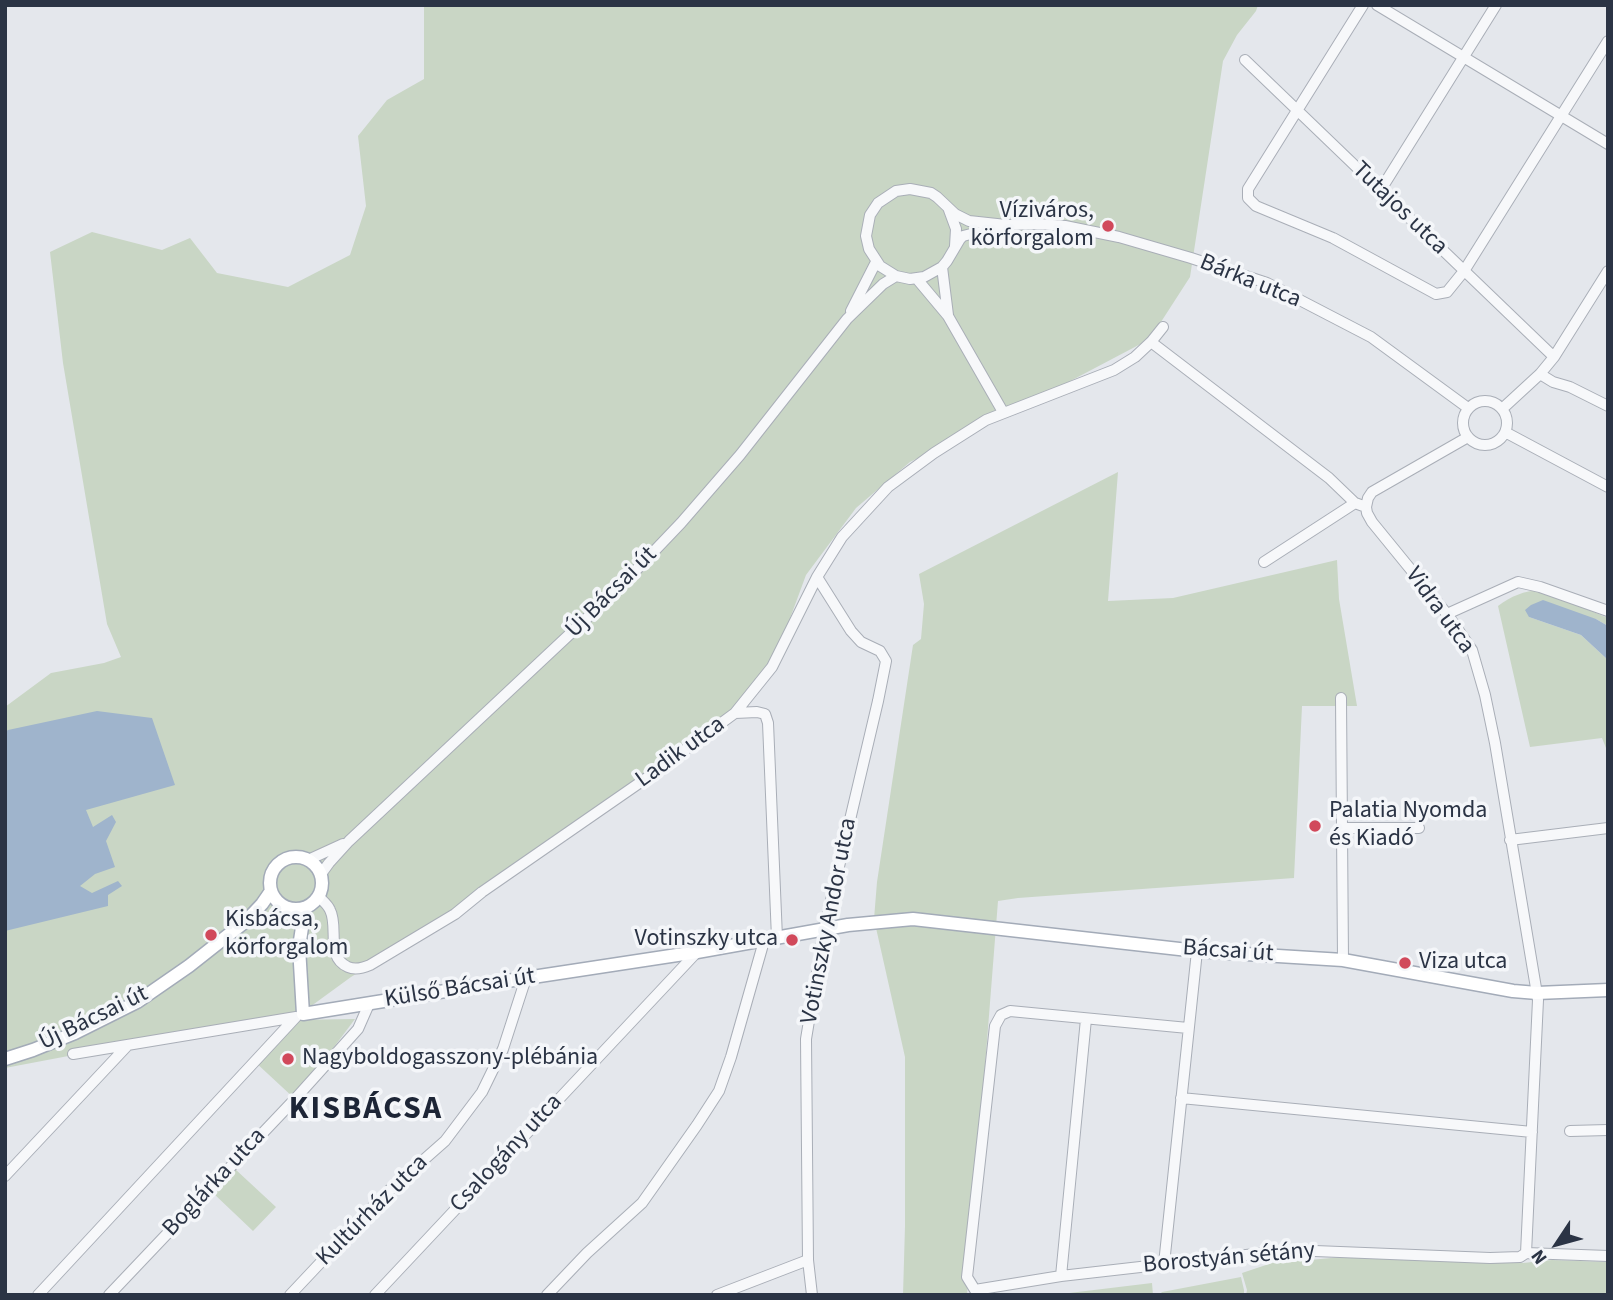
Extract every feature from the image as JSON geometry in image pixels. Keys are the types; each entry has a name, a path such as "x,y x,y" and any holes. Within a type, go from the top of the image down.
{"main road":[{"name":"Új Bácsai út","path":"5,1059 75,1033 137,1002 189,966 246,921 271,891 272,874 283,860 300,857 308,860"},
{"path":"300,1016 299,947 305,908 315,902 322,889 321,874 308,860"},
{"path":"271,891 277,902 286,907 299,947"},
{"name":"Új Bácsai út","path":"246,921 286,907 299,910 305,908"},
{"name":"Bácsai út","path":"848,925 913,919 1196,951 1343,960 1490,988 1538,993 1608,990"},
{"name":"Külső Bácsai út","path":"300,1016 848,925"}],"street":[{"path":"1363,5 1248,189 1248,198 1256,206 1333,238 1436,294 1447,292 1464,271 1608,41"},
{"path":"1377,5 1608,144"},
{"path":"1380,191 1496,5"},
{"name":"Tutajos utca","path":"1245,60 1555,357"},
{"path":"947,207 955,224 956,239 942,267 917,279 896,276 876,262 869,250 866,228 870,215 884,198 896,191 917,189 931,193 947,207 955,214 969,221 1006,225"},
{"path":"954,247 963,236 1006,225"},
{"name":"Bárka utca","path":"1006,225 1065,226 1119,237 1267,283 1371,337 1468,408"},
{"name":"Új Bácsai út","path":"846,319 876,262"},
{"path":"942,267 948,316"},
{"path":"1502,409 1555,357 1608,271"},
{"name":"Új Bácsai út","path":"321,874 349,841 619,588 672,533 740,455 846,319 883,284 896,276"},
{"path":"917,279 948,316 1003,412"},
{"name":"Ladik utca","path":"319,897 332,915 336,956 351,968 364,968 455,914 482,892 735,713 772,667 817,578 842,537 888,487 985,419 1114,370 1135,357 1163,327"},
{"path":"1151,342 1329,478 1355,503 1366,507 1372,492 1468,438"},
{"path":"1540,374 1608,406"},
{"path":"1487,401 1502,409 1506,418 1505,432 1496,442 1477,443 1468,438 1463,429 1463,421 1468,408 1487,401"},
{"path":"1505,432 1608,487"},
{"path":"1264,562 1355,503"},
{"name":"Vidra utca","path":"1366,507 1372,522 1447,614 1472,650 1485,695 1538,993 1526,1253"},
{"name":"Votinszky Andor utca","path":"811,1295 808,1260 806,1039 824,930 886,661 880,651 862,642 851,631 817,578"},
{"path":"1447,614 1518,582 1608,611"},
{"path":"1341,698 1343,960"},
{"path":"547,1295 587,1253 642,1203 719,1091 771,939 768,723 765,714 735,713"},
{"path":"1341,828 1419,828"},
{"path":"1510,840 1608,828"},
{"name":"Új Bácsai út","path":"308,860 349,841"},
{"path":"1164,1264 1196,951"},
{"name":"Csalogány utca","path":"375,1295 697,952"},
{"name":"Kultúrház utca","path":"290,1295 385,1194 445,1141 475,1102 503,1049 526,978"},
{"name":"Boglárka utca","path":"110,1295 358,1029 369,1004"},
{"name":"Borostyán sétány","path":"1086,1018 1010,1012 1001,1015 995,1026 967,1277 975,1290 1061,1276 1290,1250 1490,1258 1520,1257 1526,1253 1608,1256"},
{"path":"38,1295 300,1016"},
{"name":"Külső Bácsai út","path":"74,1054 300,1016"},
{"path":"1061,1276 1086,1018 1188,1028"},
{"path":"5,1176 128,1044"},
{"path":"1181,1098 1532,1132"},
{"path":"1570,1131 1608,1130"},
{"path":"718,1295 808,1260"}],"green space":[{"path":"424,5 1258,5 1223,61 1190,277 1150,339 910,462 856,508 806,575 778,651 736,712 687,755 532,864 351,977 292,1020 355,1019 295,1099 254,1061 288,1022 100,1050 5,1068 5,707 51,673 121,657 107,624 63,363 50,252 92,232 162,250 190,238 217,273 288,287 350,255 366,206 358,136 387,100 424,79"},
{"path":"1118,472 1108,601 1173,598 1337,560 1339,599 1357,706 1302,706 1294,878 998,901 967,1295 903,1295 905,1057 874,919 877,882 913,645 921,639 924,604 919,574"},
{"path":"1540,590 1608,618 1608,626 1596,619 1529,617 1581,635 1608,660 1608,753 1602,738 1530,747 1498,606 1518,595"},
{"path":"235,1169 276,1207 253,1231 213,1193"},
{"path":"1352,1256 1523,1263 1552,1260 1608,1262 1608,1295 1246,1295 1242,1273 1281,1260"},
{"path":"1241,1277 1244,1295 1159,1295 1162,1292"},
{"path":"1152,1283 1153,1295 1057,1295 1061,1294"}],"water":[{"path":"1543,600 1608,626 1608,660 1581,635 1529,617 1525,610"},
{"path":"97,711 152,718 175,785 86,810 93,827 112,815 116,822 106,841 115,867 95,874 80,886 92,893 118,881 122,886 108,895 108,906 5,931 5,732"}],"place":[{"name":"Víziváros, körforgalom","path":"1108,226"},
{"name":"Palatia Nyomda és Kiadó","path":"1315,826"},
{"name":"Kisbácsa, körforgalom","path":"211,935"},
{"name":"Votinszky utca","path":"792,940"},
{"name":"Viza utca","path":"1405,963"},
{"name":"Nagyboldogasszony-plébánia","path":"288,1059"}],"district":[{"name":"KISBÁCSA","path":"366,1111"}]}
